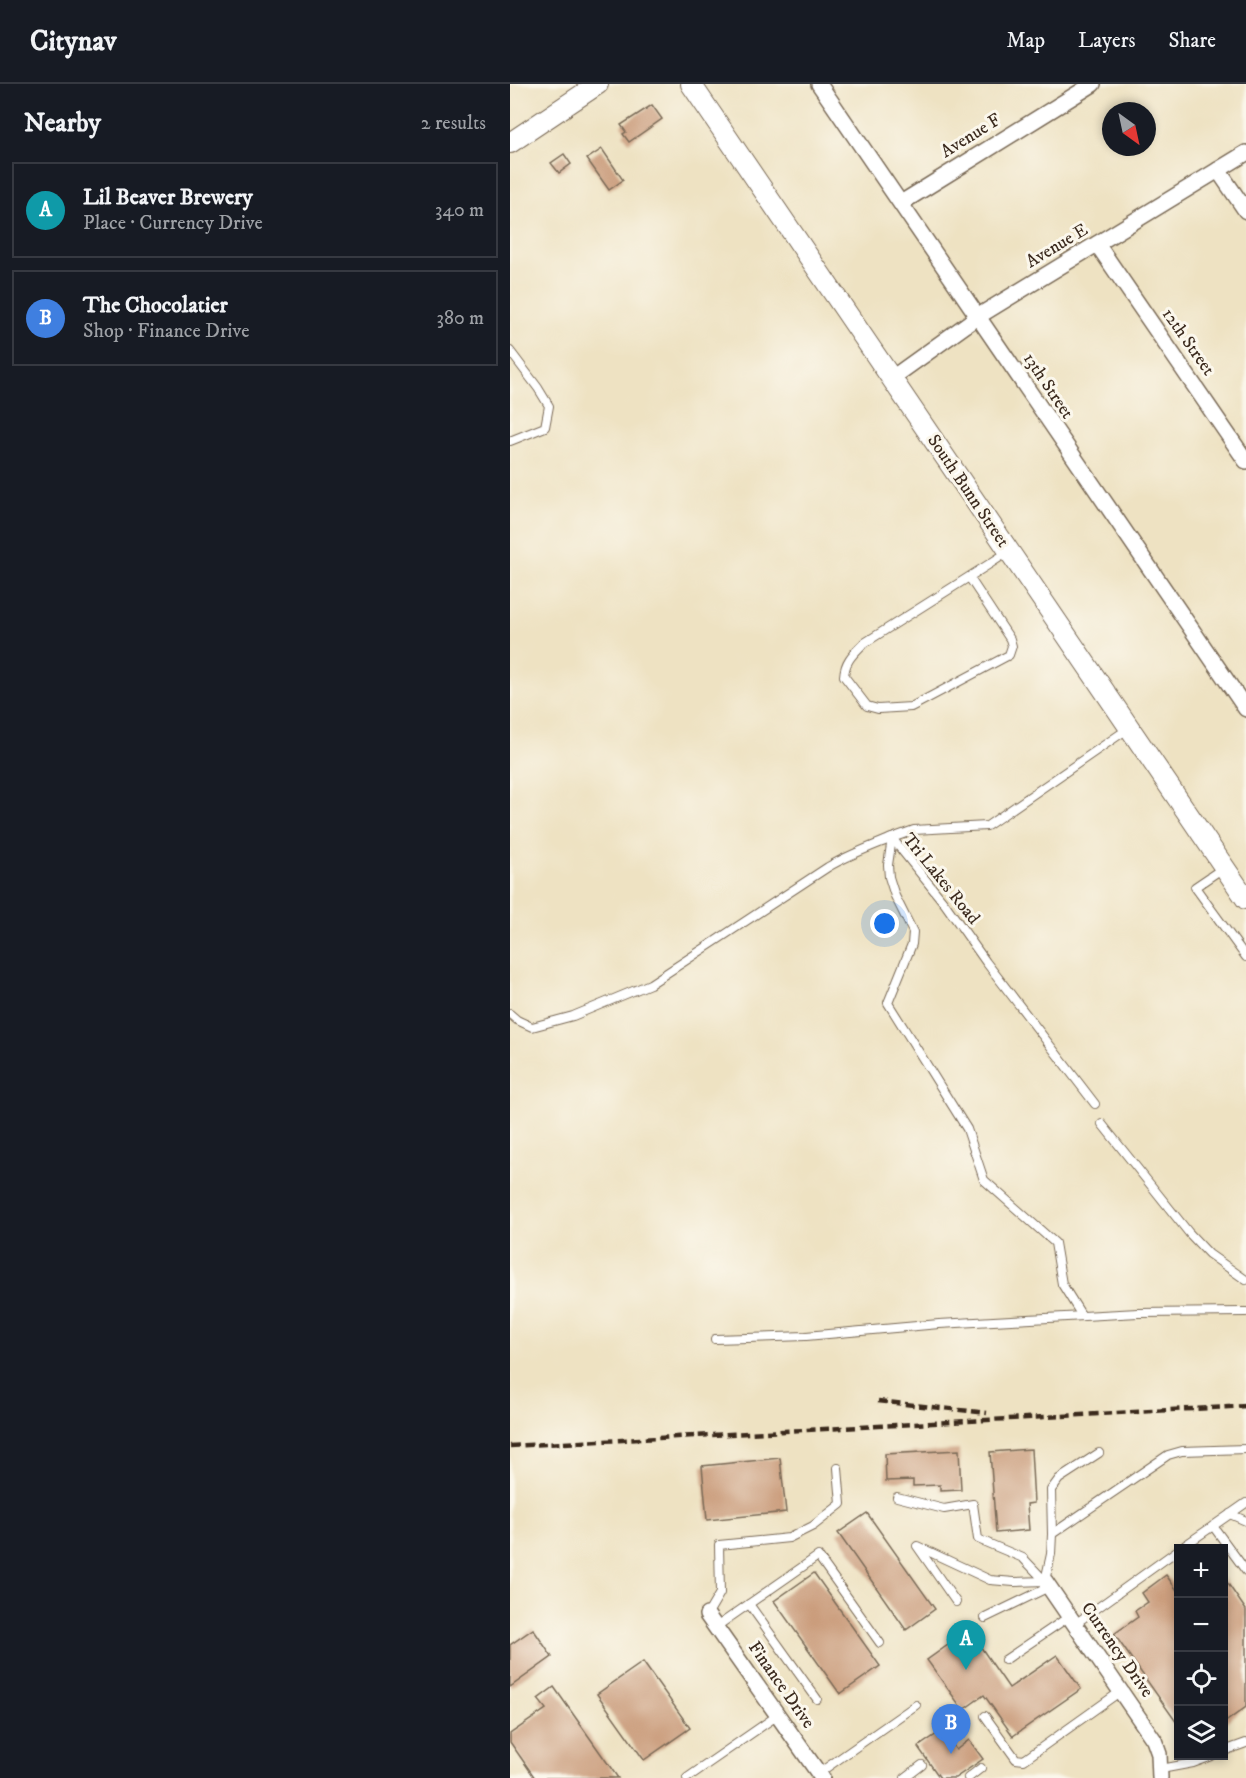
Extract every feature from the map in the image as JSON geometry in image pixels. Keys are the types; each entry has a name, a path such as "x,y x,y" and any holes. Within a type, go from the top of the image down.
{"street":[{"path":"510,143 597,84"},
{"name":"South Bunn Street","path":"691,84 1246,899"},
{"name":"Avenue F","path":"901,203 1094,84"},
{"name":"13th Street","path":"822,85 977,317 1246,710"},
{"name":"Avenue E","path":"892,378 977,317 1246,153"},
{"path":"1218,170 1246,212"},
{"name":"12th Street","path":"1097,244 1246,461"},
{"name":"Currency Drive","path":"1047,1584 1154,1740 1159,1754 1160,1773"},
{"name":"Finance Drive","path":"711,1621 821,1775"}],"lane":[{"path":"510,351 549,405 545,427 510,441"},
{"path":"969,577 1010,639 1012,646 1009,655 911,707 878,709 867,706 844,676 844,667 849,657 863,644 969,577 1009,552"},
{"path":"1082,1316 1062,1284 1055,1243 984,1180 967,1129 888,1003 912,944 913,932 895,896 888,865 892,838 914,830 987,826 1129,728"},
{"name":"Tri Lakes Road","path":"510,1014 532,1027 573,1017 650,984 828,867 852,854 892,838 945,904 986,962 1095,1104"},
{"path":"1224,867 1195,887 1246,957"},
{"path":"1102,1124 1189,1233 1209,1254 1246,1280"},
{"path":"715,1339 806,1336 939,1324 1082,1316 1246,1312"},
{"path":"1052,1534 1168,1455 1182,1451 1246,1449"},
{"path":"1047,1584 1052,1534 1050,1490 1059,1479 1099,1453"},
{"path":"711,1621 720,1593 719,1545 789,1538 813,1526 841,1504 838,1468"},
{"path":"897,1497 944,1509 973,1504 978,1539 1023,1558 1047,1584"},
{"path":"1187,1544 1246,1503"},
{"path":"1230,1514 1246,1521"},
{"path":"1214,1526 1246,1571"},
{"path":"956,1602 917,1546 990,1580 1047,1584"},
{"path":"1005,1660 1072,1620 1174,1553"},
{"path":"711,1621 749,1604 818,1556 880,1643"},
{"path":"985,1618 1047,1584"},
{"path":"749,1604 817,1699"},
{"path":"985,1716 1016,1759 1024,1760 1121,1691"},
{"path":"821,1775 916,1705"},
{"path":"687,1778 778,1715"},
{"path":"1228,1750 1246,1743"},
{"path":"1160,1773 1198,1760"},
{"path":"905,1778 922,1766"},
{"path":"968,1778 981,1768"}],"building":[{"path":"652,105 662,119 629,142 623,134 626,132 621,125"},
{"path":"602,149 623,180 609,190 587,159"},
{"path":"564,154 571,164 559,173 551,163"},
{"path":"1031,1449 1034,1503 1027,1504 1029,1530 996,1533 990,1452"},
{"path":"959,1450 961,1490 940,1491 940,1485 913,1486 913,1480 886,1481 885,1454"},
{"path":"780,1458 786,1512 707,1520 702,1466"},
{"path":"867,1513 935,1609 906,1630 838,1533"},
{"path":"814,1573 880,1666 840,1694 774,1601"},
{"path":"1166,1575 1174,1586 1174,1719 1114,1634 1138,1617 1135,1611 1148,1602 1142,1593"},
{"path":"1228,1584 1246,1610 1246,1707 1228,1720"},
{"path":"533,1629 552,1657 510,1687 510,1645"},
{"path":"969,1630 1009,1688 1057,1655 1081,1689 1013,1736 984,1695 963,1710 927,1660"},
{"path":"643,1662 690,1728 644,1760 597,1694"},
{"path":"554,1687 618,1778 535,1778 510,1742 510,1734 546,1709 538,1699"},
{"path":"943,1730 956,1750 969,1740 983,1759 955,1778 940,1778 918,1747"}],"railway":[{"path":"878,1401 987,1413"},
{"path":"510,1446 1246,1406"}],"place":[{"name":"Lil Beaver Brewery","path":"966,1670"},
{"name":"The Chocolatier","path":"951,1754"}]}
